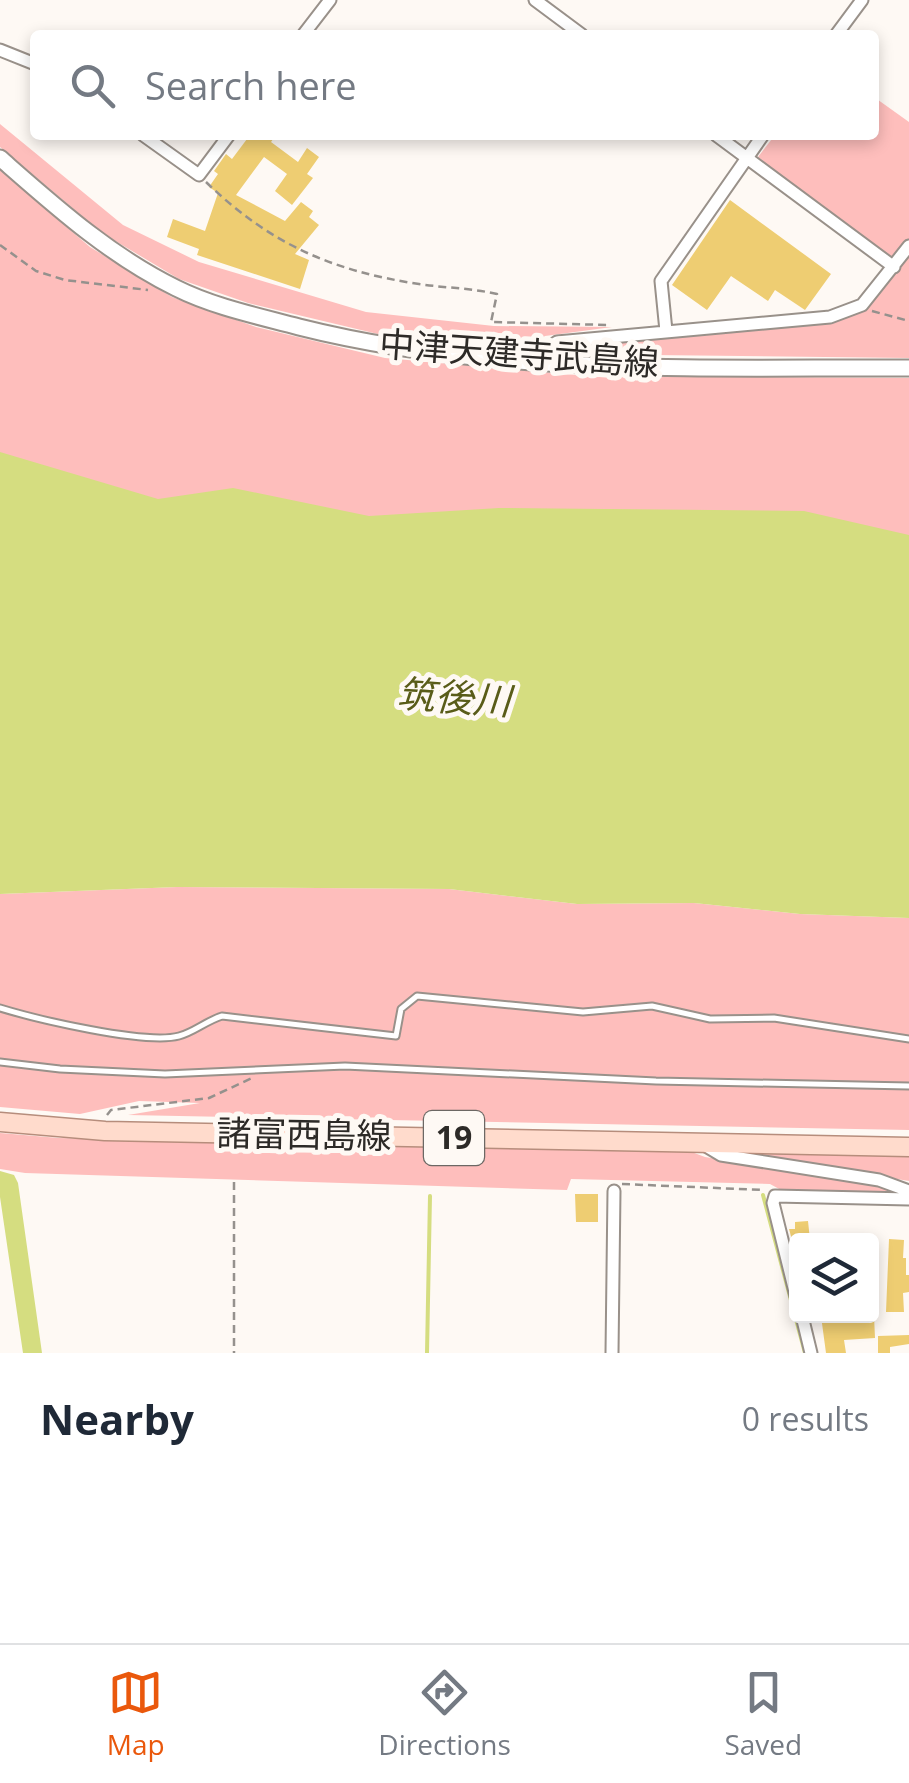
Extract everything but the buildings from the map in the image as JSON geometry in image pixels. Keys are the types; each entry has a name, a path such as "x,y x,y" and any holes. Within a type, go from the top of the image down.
{"main road":[{"name":"中津天建寺武島線","path":"0,158 87,233 125,260 180,290 245,313 349,339 414,352 533,363 909,368"},
{"name":"諸富西島線","path":"0,1122 105,1131 909,1147"}],"street":[{"path":"308,30 330,0"},
{"path":"534,0 575,30"},
{"path":"840,30 862,0"},
{"path":"0,50 30,62"},
{"path":"149,140 199,175 225,140"},
{"path":"723,140 894,267"},
{"path":"666,331 661,281 759,140"},
{"path":"533,363 556,342 830,317 862,305 909,246"},
{"path":"701,1143 720,1155 879,1180 909,1191"},
{"path":"612,1353 614,1191"},
{"path":"789,1268 774,1196 909,1199"},
{"path":"804,1323 811,1353"}],"lane":[{"path":"0,1008 42,1020 160,1038 182,1036 204,1021 222,1016 396,1036 401,1009 417,996 583,1012 652,1006 710,1019 774,1018 909,1038"},
{"path":"0,1062 165,1074 345,1066 656,1081 909,1086"}],"path":[{"path":"199,175 236,210 308,255 378,278 497,294 490,322 615,325"},
{"path":"0,245 36,271 65,280 160,292 180,290"},
{"path":"862,305 879,315 909,320"},
{"path":"105,1131 105,1118 111,1110 208,1098 249,1081 262,1071"},
{"path":"234,1182 234,1353"},
{"path":"614,1191 619,1184 761,1189 774,1196"}],"shaded area":[{"path":"879,101 909,122 909,358 562,354 566,343 829,323 869,306 897,269 758,157 771,140 879,140"},
{"path":"0,124 123,225 199,262 366,312 494,326 612,327 545,336 521,353 403,340 248,303 179,279 102,233 0,147"},
{"path":"0,170 90,247 172,297 256,327 385,358 588,376 909,378 909,547 490,532 0,492"},
{"path":"177,887 449,889 577,904 694,903 800,914 909,918 909,1130 128,1115 200,1103 139,1101 80,1114 0,1107 0,894"},
{"path":"0,1133 59,1138 689,1151 705,1157 891,1187 904,1194 781,1190 770,1184 571,1179 567,1190 25,1173 0,1169"},
{"path":"733,1152 909,1155 909,1181"}],"water":[{"name":"筑後川","path":"0,452 158,499 233,488 369,516 499,508 804,511 909,535 909,918 800,914 694,903 577,904 449,889 177,887 0,894"},
{"path":"0,1171 14,1175 18,1183 42,1353 23,1353 0,1197"}],"waterway":[{"path":"763,1195 805,1353"},
{"path":"427,1353 430,1196"}]}
